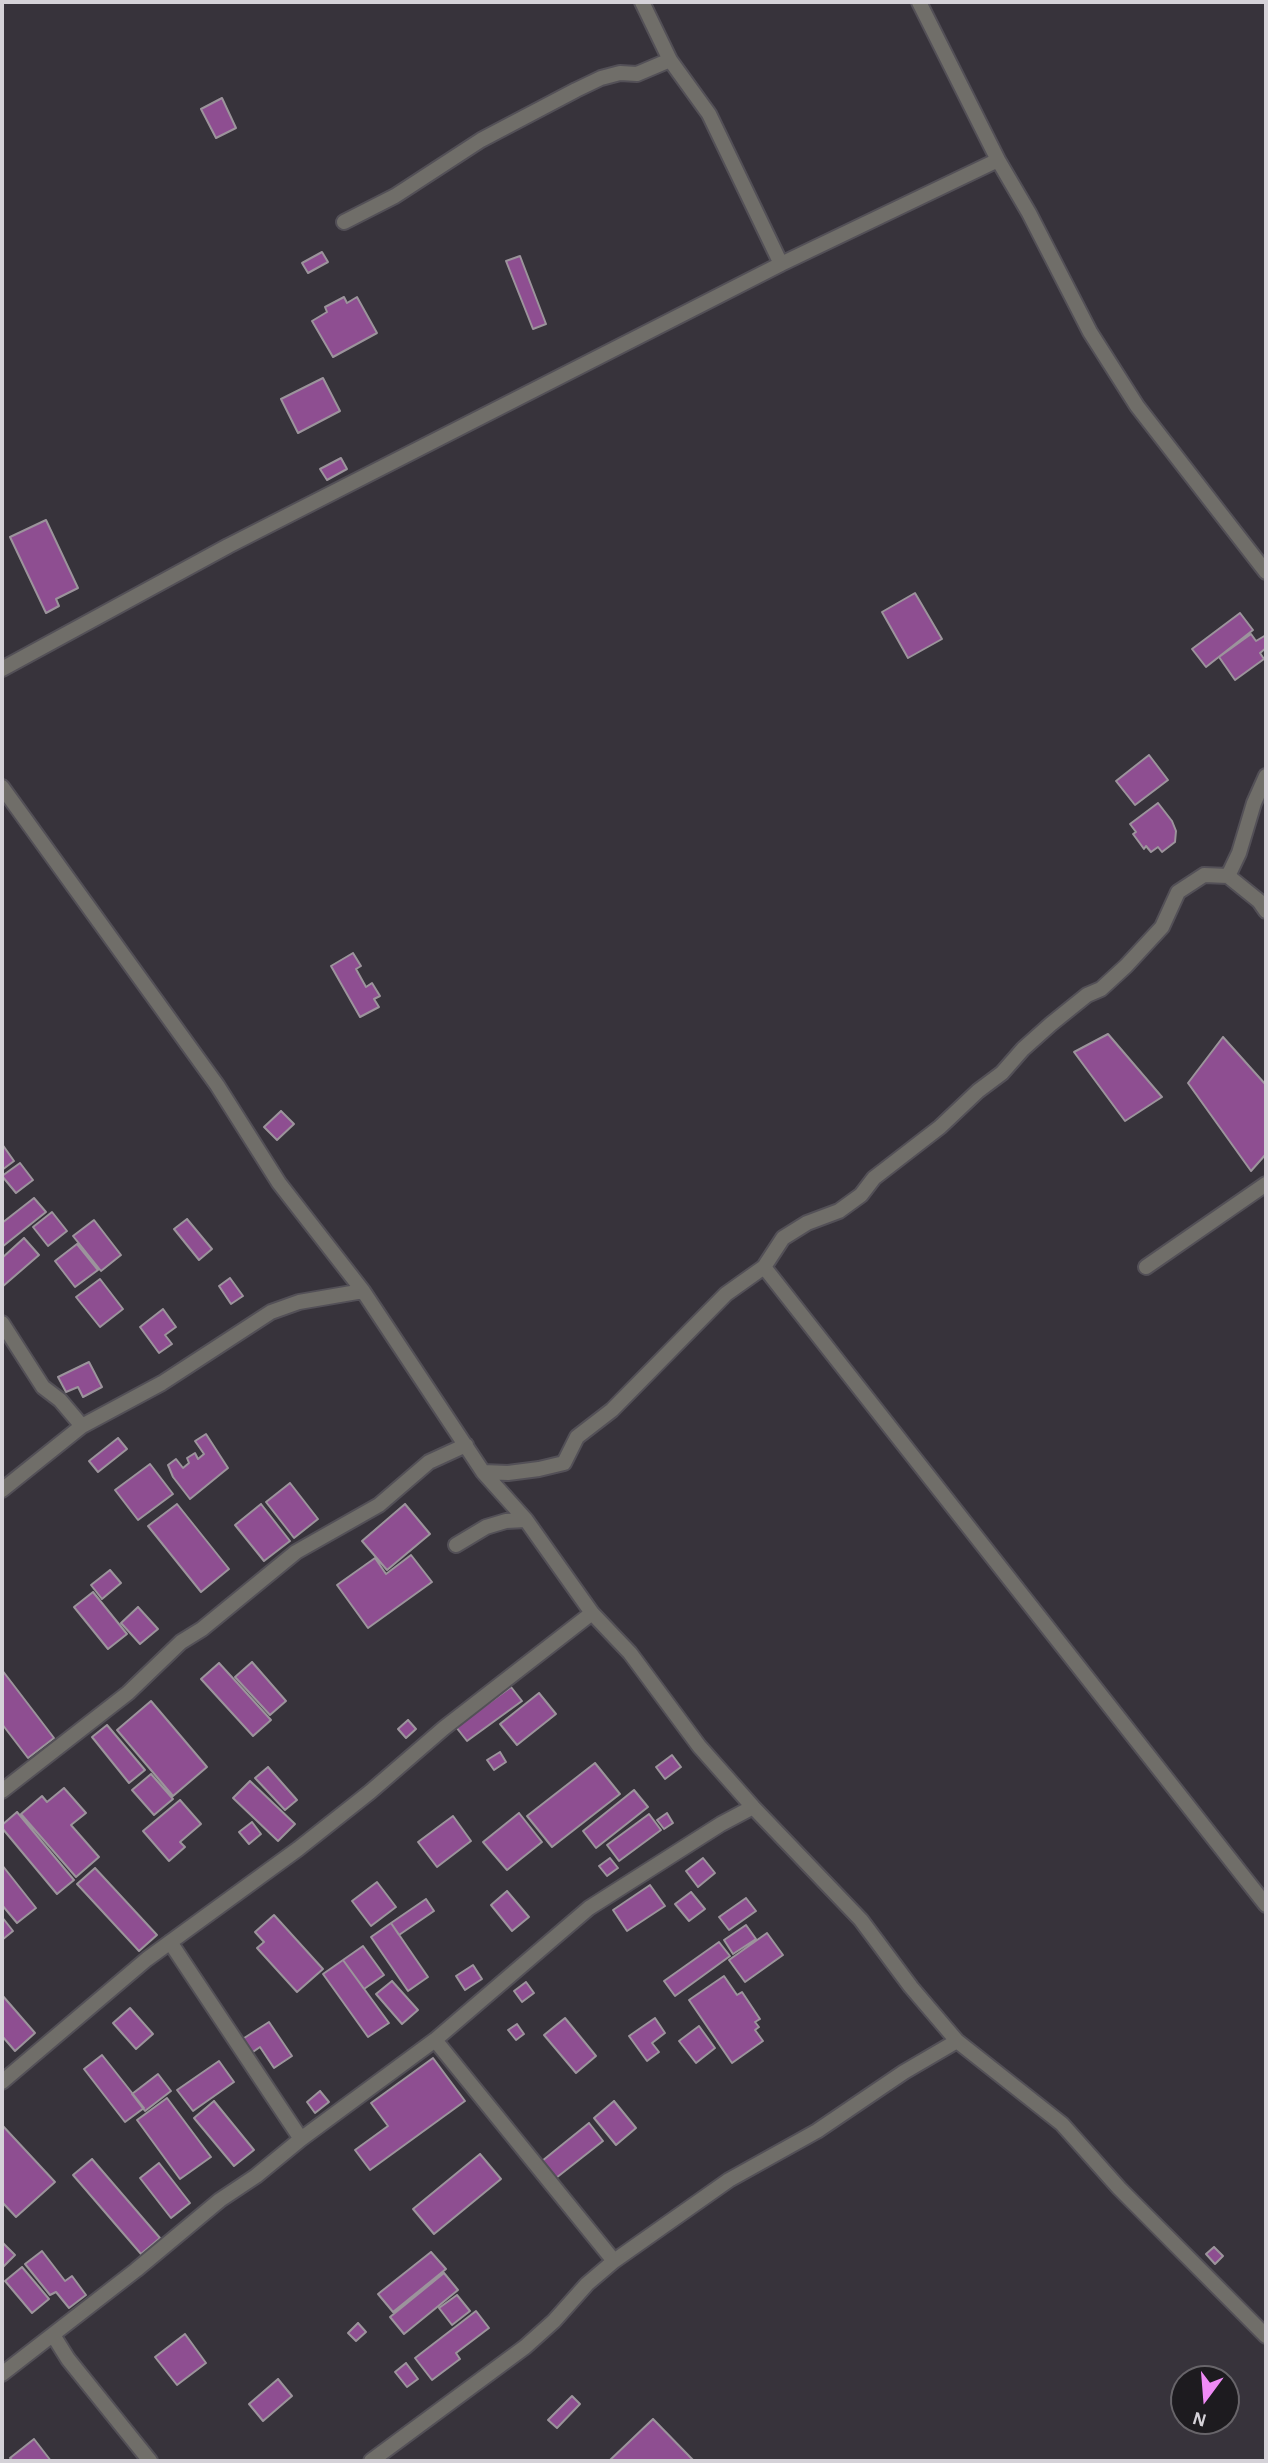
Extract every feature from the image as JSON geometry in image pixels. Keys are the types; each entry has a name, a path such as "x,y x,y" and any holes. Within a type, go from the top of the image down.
{"street":[{"path":"642,2 670,60 709,114 781,264"},
{"path":"919,2 998,160 1029,213 1090,332 1124,388 1266,572"},
{"path":"344,222 395,196 481,140 576,90 601,78 620,73 637,74 670,60"},
{"path":"2,669 228,546 781,264 998,160"},
{"path":"1228,876 1239,853 1254,803 1266,776"},
{"path":"2,787 217,1085 279,1182 363,1291 483,1472 526,1520 592,1613 630,1653 699,1746 861,1920 911,1987 957,2041 1062,2124 1119,2188 1266,2336"},
{"path":"483,1472 508,1473 564,1463 577,1437 612,1410 726,1294 764,1267 783,1238 807,1223 839,1211 861,1195 874,1178 940,1127 978,1091 1002,1073 1023,1049 1051,1024 1087,995 1101,989 1152,940 1162,927 1178,892 1204,875 1228,876 1259,901 1266,911"},
{"path":"1146,1267 1266,1184"},
{"path":"764,1267 1266,1905"},
{"path":"2,1490 82,1426 162,1383 271,1312 299,1302 363,1291"},
{"path":"2,1323 43,1387 60,1400 82,1426"},
{"path":"2,1791 128,1693 181,1642 202,1629 296,1552 379,1505 429,1462 466,1445"},
{"path":"456,1545 486,1527 506,1521 526,1520"},
{"path":"2,2082 147,1959 308,1841 463,1713 592,1613"},
{"path":"2,2374 136,2270 184,2229 435,2040 589,1908 721,1824 754,1807"},
{"path":"170,1942 301,2140"},
{"path":"435,2040 614,2261"},
{"path":"371,2461 526,2347 587,2284 614,2261 729,2180 817,2131 904,2072 957,2041"},
{"path":"53,2335 68,2359 150,2461"}],"building":[{"path":"222,98 236,128 216,138 201,109"},
{"path":"322,252 328,262 308,273 302,263"},
{"path":"520,256 546,324 533,329 506,261"},
{"path":"344,297 347,303 357,297 377,333 333,357 312,321 327,312 325,307"},
{"path":"323,378 340,411 298,433 281,399"},
{"path":"341,458 347,469 327,480 320,469"},
{"path":"46,520 78,588 56,599 59,606 46,613 10,537"},
{"path":"915,593 942,639 908,658 882,612"},
{"path":"1240,613 1253,630 1206,667 1192,649"},
{"path":"1251,634 1256,641 1266,635 1266,648 1260,653 1264,659 1235,680 1219,657"},
{"path":"1149,755 1168,780 1135,805 1116,781"},
{"path":"1158,803 1172,821 1176,831 1175,842 1162,852 1158,847 1151,852 1146,846 1144,849 1133,834 1136,832 1130,824"},
{"path":"353,953 361,966 356,969 366,987 372,983 380,996 374,999 379,1007 360,1017 331,966"},
{"path":"1108,1034 1162,1097 1125,1121 1074,1052"},
{"path":"1223,1037 1266,1085 1266,1154 1251,1171 1188,1083"},
{"path":"281,1111 294,1124 277,1140 264,1127"},
{"path":"2,1144 14,1161 2,1170"},
{"path":"20,1163 33,1180 16,1193 2,1176"},
{"path":"34,1198 46,1212 2,1247 2,1223"},
{"path":"52,1212 67,1231 48,1246 33,1227"},
{"path":"187,1219 212,1249 199,1260 174,1229"},
{"path":"94,1220 121,1255 101,1271 73,1236"},
{"path":"24,1238 39,1255 2,1287 2,1258"},
{"path":"77,1244 98,1270 75,1287 55,1261"},
{"path":"230,1278 243,1296 231,1304 219,1286"},
{"path":"100,1279 123,1309 100,1327 76,1297"},
{"path":"163,1309 176,1327 165,1335 172,1344 159,1353 140,1327"},
{"path":"89,1362 102,1387 83,1397 78,1387 66,1392 58,1377"},
{"path":"206,1434 228,1468 190,1499 173,1477 168,1465 176,1459 183,1468 189,1463 187,1458 195,1453 198,1459 204,1454 195,1441"},
{"path":"118,1438 127,1449 98,1472 89,1461"},
{"path":"150,1464 173,1494 138,1520 115,1490"},
{"path":"290,1483 318,1519 294,1538 266,1502"},
{"path":"177,1504 229,1569 201,1592 148,1526"},
{"path":"261,1504 290,1541 264,1561 235,1525"},
{"path":"405,1504 430,1534 387,1570 362,1541"},
{"path":"411,1555 432,1582 368,1628 337,1585 375,1558 386,1574"},
{"path":"110,1570 121,1583 102,1599 91,1585"},
{"path":"93,1592 127,1634 108,1649 74,1607"},
{"path":"138,1607 158,1629 140,1644 121,1623"},
{"path":"252,1662 286,1701 270,1715 235,1677"},
{"path":"219,1663 271,1720 253,1736 201,1679"},
{"path":"2,1670 54,1738 28,1758 2,1724"},
{"path":"511,1687 522,1701 467,1741 456,1727"},
{"path":"539,1693 556,1714 517,1745 500,1724"},
{"path":"151,1701 207,1767 173,1796 117,1730"},
{"path":"408,1720 416,1729 406,1738 398,1729"},
{"path":"107,1725 145,1770 129,1783 92,1737"},
{"path":"500,1752 506,1762 494,1770 487,1760"},
{"path":"672,1755 681,1767 665,1779 656,1767"},
{"path":"595,1763 620,1794 552,1847 527,1816"},
{"path":"268,1767 297,1800 285,1810 255,1778"},
{"path":"151,1774 173,1799 154,1815 132,1790"},
{"path":"250,1781 295,1824 278,1841 233,1798"},
{"path":"64,1788 86,1813 71,1825 99,1857 76,1877 21,1814 42,1796 47,1802"},
{"path":"634,1790 648,1807 596,1848 583,1831"},
{"path":"180,1800 201,1824 180,1842 185,1847 169,1861 143,1831"},
{"path":"17,1812 74,1880 57,1894 2,1828"},
{"path":"519,1813 542,1842 507,1870 483,1842"},
{"path":"667,1813 673,1823 664,1829 657,1820"},
{"path":"649,1814 661,1830 619,1861 607,1845"},
{"path":"453,1816 471,1841 437,1867 418,1842"},
{"path":"252,1822 261,1834 249,1844 239,1832"},
{"path":"610,1858 618,1868 607,1876 599,1866"},
{"path":"703,1858 715,1873 698,1887 686,1871"},
{"path":"2,1865 36,1908 17,1923 2,1905"},
{"path":"95,1868 157,1935 139,1951 77,1884"},
{"path":"377,1882 396,1907 371,1926 352,1901"},
{"path":"650,1885 665,1906 627,1931 613,1910"},
{"path":"507,1891 529,1917 512,1931 491,1905"},
{"path":"691,1892 705,1909 689,1921 675,1904"},
{"path":"746,1898 756,1911 729,1930 719,1917"},
{"path":"426,1899 434,1911 399,1935 391,1923"},
{"path":"274,1915 323,1969 297,1992 257,1948 264,1942 255,1932"},
{"path":"2,1917 13,1931 2,1940"},
{"path":"391,1923 428,1977 408,1991 371,1937"},
{"path":"746,1925 756,1939 733,1954 724,1940"},
{"path":"767,1933 783,1955 745,1982 729,1960"},
{"path":"719,1942 730,1956 675,1996 664,1981"},
{"path":"363,1946 384,1975 364,1989 343,1960"},
{"path":"343,1960 389,2023 368,2037 323,1974"},
{"path":"473,1965 482,1979 465,1990 456,1976"},
{"path":"724,1976 737,1995 742,1992 760,2019 755,2022 759,2027 755,2030 763,2041 732,2063 689,2000"},
{"path":"392,1981 418,2010 402,2024 376,1994"},
{"path":"526,1982 534,1993 522,2002 514,1991"},
{"path":"2,1995 35,2033 15,2051 2,2036"},
{"path":"130,2008 153,2034 136,2049 113,2023"},
{"path":"565,2018 596,2056 576,2073 544,2035"},
{"path":"655,2018 665,2033 652,2043 659,2052 647,2061 629,2036"},
{"path":"269,2022 292,2056 274,2068 260,2047 250,2054 241,2040"},
{"path":"517,2024 524,2034 516,2040 508,2030"},
{"path":"699,2026 715,2048 696,2063 679,2041"},
{"path":"102,2055 144,2108 125,2122 84,2069"},
{"path":"433,2058 465,2101 370,2170 355,2150 388,2126 371,2103"},
{"path":"219,2061 234,2082 193,2111 177,2090"},
{"path":"158,2074 171,2091 145,2111 132,2094"},
{"path":"320,2091 329,2102 315,2113 307,2102"},
{"path":"167,2098 211,2157 180,2179 137,2120"},
{"path":"214,2101 254,2150 234,2166 194,2118"},
{"path":"614,2101 636,2128 616,2145 594,2118"},
{"path":"589,2123 603,2141 556,2178 542,2161"},
{"path":"2,2125 55,2182 16,2217 2,2202"},
{"path":"480,2154 501,2179 434,2234 413,2209"},
{"path":"92,2159 160,2238 141,2254 73,2175"},
{"path":"159,2163 190,2203 171,2218 140,2178"},
{"path":"2,2242 15,2255 2,2268"},
{"path":"1214,2247 1223,2256 1215,2264 1206,2254"},
{"path":"42,2251 65,2281 72,2276 86,2295 69,2308 56,2292 50,2295 25,2264"},
{"path":"431,2252 446,2269 393,2312 378,2294"},
{"path":"22,2267 49,2299 32,2313 5,2281"},
{"path":"444,2273 458,2290 404,2334 390,2317"},
{"path":"457,2295 470,2311 452,2325 439,2308"},
{"path":"476,2311 489,2328 456,2353 460,2359 432,2380 415,2358"},
{"path":"358,2323 366,2332 356,2341 348,2333"},
{"path":"185,2334 206,2363 177,2385 155,2357"},
{"path":"406,2363 418,2379 407,2387 395,2372"},
{"path":"278,2379 292,2396 263,2421 249,2404"},
{"path":"572,2396 580,2404 557,2428 548,2420"},
{"path":"653,2419 694,2461 609,2461"},
{"path":"34,2439 51,2461 13,2461 10,2458"}]}
